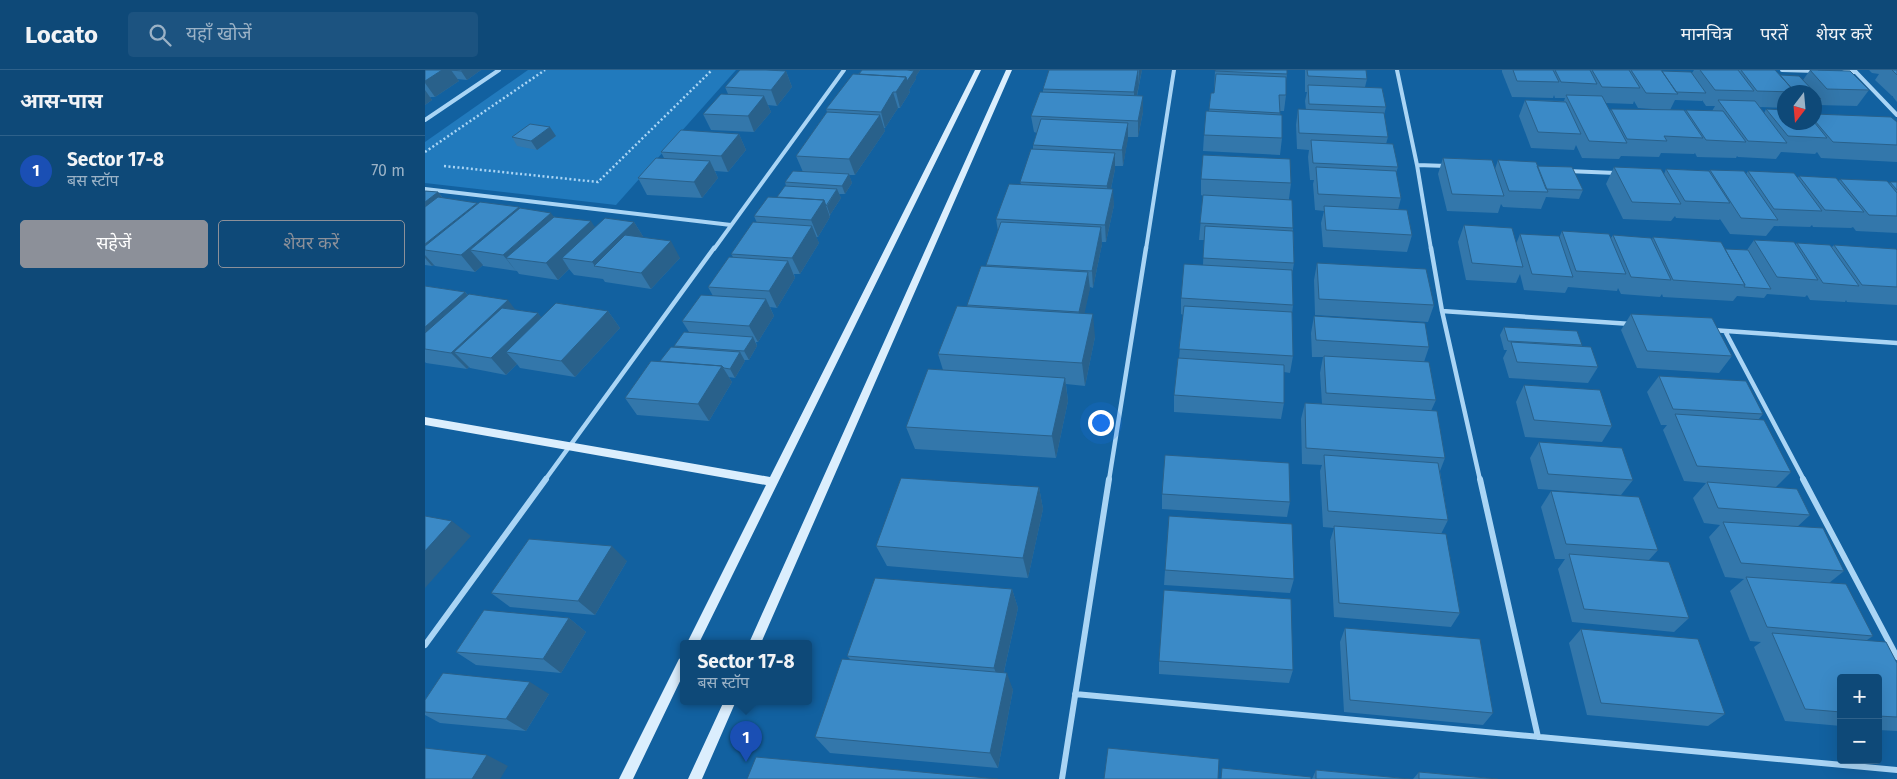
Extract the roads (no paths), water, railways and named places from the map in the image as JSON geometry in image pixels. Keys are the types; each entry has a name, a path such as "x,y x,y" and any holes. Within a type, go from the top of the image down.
{"street":[{"path":"425,120 499,70"},
{"path":"425,645 844,70"},
{"path":"694,640 979,70"},
{"path":"756,640 1009,70"},
{"path":"1062,779 1174,70"},
{"path":"1397,70 1417,165 1442,311 1538,737"},
{"path":"1782,70 1819,71"},
{"path":"1838,72 1855,71 1897,115"},
{"path":"1417,165 1456,166"},
{"path":"1564,171 1623,174"},
{"path":"425,189 731,225"},
{"path":"1442,311 1637,325"},
{"path":"1706,330 1897,343"},
{"path":"1725,331 1897,657"},
{"path":"425,421 773,482"},
{"path":"626,779 680,669"},
{"path":"1075,694 1897,770"},
{"path":"695,779 728,705"}],"place":[{"name":"Sector 17-8","path":"746,762"}]}
